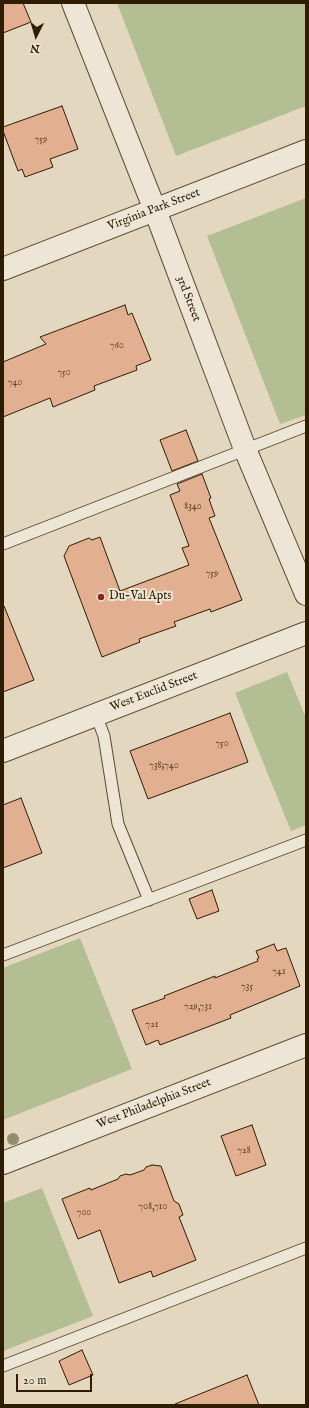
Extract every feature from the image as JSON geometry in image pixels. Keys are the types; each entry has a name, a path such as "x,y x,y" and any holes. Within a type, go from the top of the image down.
{"street":[{"name":"3rd Street","path":"73,3 155,210 245,449 306,594"},
{"name":"Virginia Park Street","path":"3,269 306,151"},
{"name":"West Euclid Street","path":"3,751 306,633"},
{"name":"West Philadelphia Street","path":"3,1163 306,1045"}],"lane":[{"path":"3,544 306,426"},
{"path":"96,715 104,736 118,824 149,900"},
{"path":"3,955 306,840"},
{"path":"3,1366 306,1248"}],"green space":[{"path":"117,3 306,3 306,106 176,156"},
{"path":"306,198 306,415 280,424 207,236"},
{"path":"287,672 306,718 306,825 291,831 235,693"},
{"path":"80,938 132,1069 3,1120 3,968"},
{"path":"42,1188 93,1316 3,1351 3,1203"}],"building":[{"path":"3,3 23,3 31,22 3,33"},
{"path":"62,106 78,149 50,159 53,167 25,177 22,169 18,171 3,131 3,127"},
{"path":"125,305 128,315 132,313 151,360 136,366 137,370 94,386 95,390 53,407 50,398 3,417 3,362 46,344 40,337"},
{"path":"186,430 198,461 172,471 160,440"},
{"path":"202,474 211,498 209,499 215,516 209,518 242,600 211,612 210,609 174,622 176,626 139,639 140,642 102,657 64,556 69,546 89,538 92,540 100,537 120,591 189,565 182,548 189,546 170,495 180,491 177,484"},
{"path":"3,606 34,680 3,692"},
{"path":"230,713 248,762 148,799 130,751"},
{"path":"21,798 42,853 3,868 3,805"},
{"path":"212,890 219,911 197,919 189,899"},
{"path":"274,944 277,951 286,948 300,986 230,1015 231,1018 160,1045 158,1040 146,1045 132,1010 165,998 164,996 215,976 215,978 258,961 257,959 259,958 256,951"},
{"path":"252,1125 266,1165 236,1176 221,1136"},
{"path":"152,1165 161,1166 174,1201 179,1204 183,1215 179,1217 196,1260 153,1277 151,1271 119,1283 100,1230 78,1239 62,1199 90,1188 91,1190 118,1179 120,1176 126,1174 130,1175 144,1170 146,1167"},
{"path":"82,1350 93,1375 69,1385 59,1361"},
{"path":"247,1375 259,1405 175,1405 175,1404"}],"place":[{"name":"Du-Val Apts","path":"101,597"}]}
